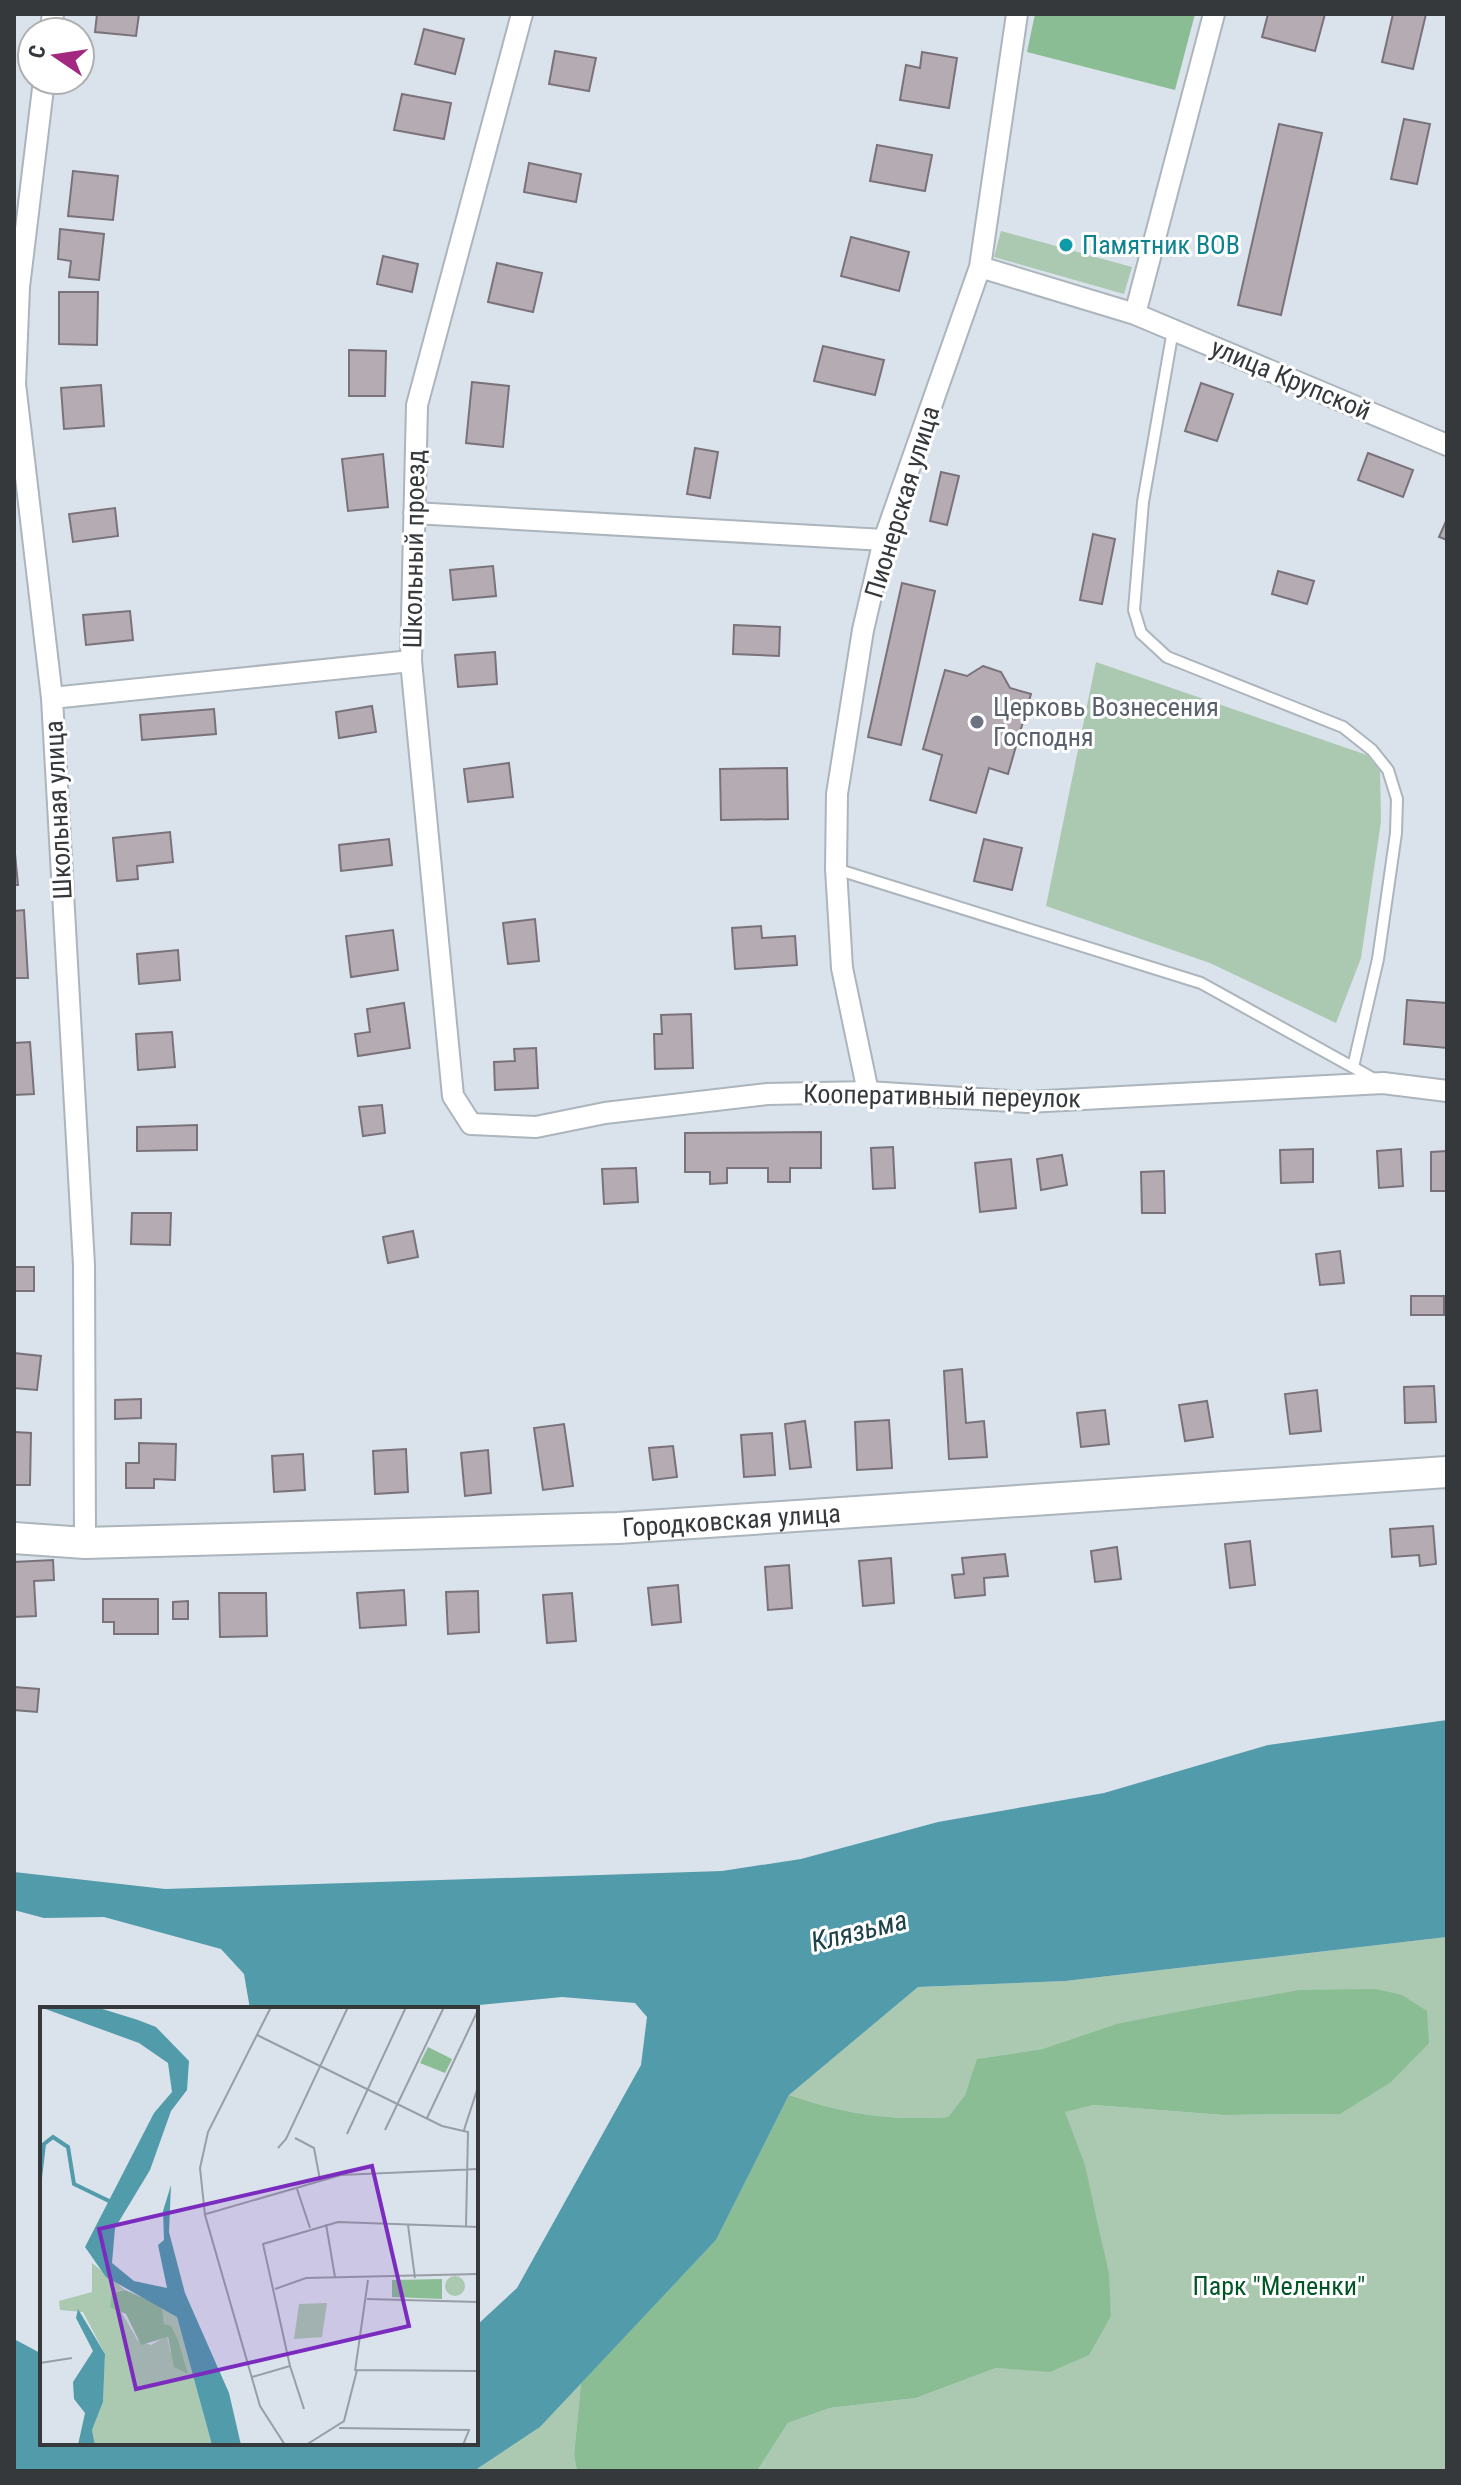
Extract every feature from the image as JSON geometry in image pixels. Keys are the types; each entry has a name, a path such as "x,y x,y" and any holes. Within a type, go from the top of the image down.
{"main road":[{"name":"Городковская улица","path":"14,1538 85,1543 618,1528 1447,1472"}],"street":[{"name":"Школьный проезд","path":"453,1096 411,661 417,405 522,14"},
{"name":"Пионерская улица","path":"868,1092 842,968 836,869 837,794 863,630 884,540 980,267 1017,14"},
{"path":"1135,314 1214,14"},
{"name":"Школьная улица","path":"42,96 19,287 15,384 20,481 52,698 84,1265 85,1543"},
{"name":"улица Крупской","path":"980,267 1135,314 1447,445"},
{"path":"414,513 884,540"},
{"path":"52,698 411,661"},
{"name":"Кооперативный переулок","path":"453,1096 471,1124 536,1127 605,1113 767,1094 868,1092 1027,1102 1383,1083 1447,1091"}],"lane":[{"path":"1173,330 1143,502 1134,610 1141,633 1167,657 1343,727 1372,750 1388,770 1397,799 1396,833 1378,959 1353,1067"},
{"path":"836,869 1201,983 1383,1083"}],"green space":[{"path":"1035,14 1195,14 1175,90 1027,52"},
{"path":"1001,231 1132,267 1124,294 994,257"},
{"path":"1096,662 1367,755 1380,771 1381,821 1361,958 1336,1023 1210,963 1046,906"},
{"name":"Парк \"Меленки\"","path":"1447,1937 1447,2471 757,2471 788,2423 830,2408 916,2398 996,2368 1050,2371 1111,2316 1095,2212 1064,2112 1094,2105 1223,2115 1340,2114 1116,2024 1042,2049 978,2059 965,2095 948,2117 867,2115 789,2095 918,1987 1065,1981"},
{"path":"1376,1989 1402,1995 1427,2011 1429,2043 1391,2082 1340,2114 1223,2115 1094,2105 1065,2112 1085,2165 1109,2274 1111,2316 1089,2355 1050,2372 996,2368 916,2398 830,2408 788,2423 757,2471 577,2471 574,2455 581,2383 716,2240 789,2095 867,2115 948,2117 965,2095 977,2059 1042,2049 1116,2024 1203,2007 1300,1990"},
{"path":"581,2383 574,2455 577,2471 474,2471 540,2427"}],"water":[{"name":"Клязьма","path":"1447,1720 1447,1937 1065,1981 918,1987 789,2095 716,2240 540,2427 474,2471 14,2471 14,2339 40,2353 40,2445 478,2445 478,2324 517,2288 641,2065 647,2017 635,2003 562,1997 459,2007 250,2007 244,1974 221,1949 104,1917 44,1918 14,1910 14,1872 165,1889 722,1871 801,1859 938,1822 1104,1793 1268,1745"}],"building":[{"path":"97,14 139,14 136,36 96,32"},
{"path":"1268,14 1325,14 1315,51 1262,37"},
{"path":"1393,14 1426,14 1413,69 1382,62"},
{"path":"424,29 464,39 455,74 415,64"},
{"path":"555,51 596,58 589,91 549,84"},
{"path":"922,52 957,58 949,108 900,100 906,65 920,68"},
{"path":"402,94 451,103 444,139 394,130"},
{"path":"1404,119 1430,124 1417,184 1391,179"},
{"path":"1279,124 1322,133 1281,315 1238,305"},
{"path":"877,145 932,155 925,191 870,181"},
{"path":"529,163 581,174 576,202 524,192"},
{"path":"73,171 118,176 113,220 68,216"},
{"path":"60,229 104,234 99,280 69,277 71,261 58,259"},
{"path":"851,237 909,252 899,291 841,276"},
{"path":"383,256 418,264 412,292 377,284"},
{"path":"497,263 542,273 533,312 488,302"},
{"path":"59,292 98,292 97,345 59,344"},
{"path":"823,346 884,360 875,395 814,381"},
{"path":"349,350 386,351 385,396 349,396"},
{"path":"472,382 509,386 503,447 466,443"},
{"path":"1201,383 1233,394 1217,441 1185,431"},
{"path":"101,385 104,426 64,429 61,388"},
{"path":"695,448 718,452 710,498 687,494"},
{"path":"1368,453 1413,470 1403,497 1358,480"},
{"path":"383,454 388,507 348,511 342,459"},
{"path":"941,472 959,476 947,525 930,521"},
{"path":"115,508 118,536 73,542 69,514"},
{"path":"1447,519 1447,540 1439,537"},
{"path":"1093,534 1115,539 1102,604 1080,600"},
{"path":"493,566 496,596 453,600 450,570"},
{"path":"1278,571 1314,581 1307,604 1272,594"},
{"path":"902,583 935,591 901,745 868,737"},
{"path":"130,611 133,640 86,645 83,615"},
{"path":"734,625 780,627 779,656 733,654"},
{"path":"495,652 497,684 458,687 455,655"},
{"name":"Церковь Вознесения Господня","path":"983,666 1001,672 1010,688 1031,694 1008,774 989,768 976,813 930,800 942,755 923,749 945,670 967,676"},
{"path":"372,706 376,732 339,738 336,712"},
{"path":"214,709 216,734 142,740 140,715"},
{"path":"509,763 513,797 468,802 464,769"},
{"path":"787,768 788,819 721,820 720,769"},
{"path":"170,832 173,862 137,866 138,879 117,881 113,838"},
{"path":"389,839 392,865 341,871 339,845"},
{"path":"984,839 1022,848 1012,890 974,881"},
{"path":"14,843 18,885 14,885"},
{"path":"24,910 28,978 14,978 14,911"},
{"path":"535,919 539,961 508,964 503,923"},
{"path":"761,926 762,938 795,936 797,965 735,969 732,928"},
{"path":"393,930 398,970 351,977 346,936"},
{"path":"178,950 180,980 139,984 137,954"},
{"path":"1407,1000 1447,1003 1447,1048 1404,1044"},
{"path":"404,1003 410,1048 358,1056 355,1034 370,1032 367,1009"},
{"path":"691,1014 693,1068 655,1069 654,1034 662,1034 661,1015"},
{"path":"172,1032 175,1067 138,1070 136,1034"},
{"path":"30,1042 34,1094 14,1095 14,1043"},
{"path":"536,1048 538,1088 495,1090 494,1062 515,1061 514,1049"},
{"path":"382,1105 385,1133 363,1136 359,1107"},
{"path":"197,1125 197,1150 137,1151 137,1127"},
{"path":"821,1132 821,1168 790,1168 790,1182 768,1182 768,1168 727,1168 727,1183 710,1184 710,1172 685,1172 685,1133"},
{"path":"893,1147 895,1188 873,1189 871,1148"},
{"path":"1313,1149 1313,1182 1281,1183 1280,1150"},
{"path":"1401,1149 1403,1186 1379,1188 1377,1151"},
{"path":"1447,1151 1447,1191 1431,1191 1431,1152"},
{"path":"1062,1155 1067,1185 1041,1190 1037,1159"},
{"path":"1011,1159 1016,1208 980,1212 975,1163"},
{"path":"636,1168 638,1202 604,1204 602,1169"},
{"path":"1164,1171 1165,1213 1142,1213 1141,1172"},
{"path":"132,1213 171,1213 170,1245 131,1244"},
{"path":"413,1231 418,1257 388,1263 383,1237"},
{"path":"1340,1251 1344,1283 1320,1285 1316,1254"},
{"path":"14,1267 34,1267 34,1291 14,1291"},
{"path":"1411,1296 1444,1296 1444,1315 1411,1315"},
{"path":"14,1353 41,1356 37,1390 14,1388"},
{"path":"962,1369 966,1423 984,1421 987,1457 949,1459 944,1371"},
{"path":"1434,1386 1436,1422 1405,1423 1404,1387"},
{"path":"1317,1390 1321,1431 1290,1434 1285,1394"},
{"path":"141,1399 141,1418 115,1419 115,1400"},
{"path":"1207,1401 1213,1437 1185,1441 1179,1405"},
{"path":"1105,1410 1109,1444 1081,1447 1077,1413"},
{"path":"889,1420 892,1468 857,1470 855,1422"},
{"path":"805,1421 811,1467 790,1469 785,1424"},
{"path":"564,1424 573,1486 543,1490 534,1428"},
{"path":"14,1432 31,1433 30,1485 14,1485"},
{"path":"772,1433 775,1475 744,1477 741,1435"},
{"path":"139,1443 176,1444 175,1480 154,1479 154,1488 126,1488 126,1463 139,1463"},
{"path":"673,1446 677,1477 653,1480 649,1448"},
{"path":"406,1449 408,1492 375,1494 373,1451"},
{"path":"488,1450 491,1493 465,1496 461,1453"},
{"path":"303,1454 305,1490 274,1492 272,1456"},
{"path":"1433,1526 1436,1564 1420,1566 1419,1555 1392,1557 1390,1529"},
{"path":"1250,1541 1255,1585 1230,1588 1225,1544"},
{"path":"1117,1547 1121,1579 1095,1582 1091,1551"},
{"path":"1005,1554 1008,1576 984,1578 985,1595 955,1598 952,1575 964,1574 962,1558"},
{"path":"891,1558 894,1603 863,1606 859,1561"},
{"path":"53,1560 54,1580 34,1581 36,1616 14,1617 14,1562"},
{"path":"789,1565 792,1608 768,1610 765,1567"},
{"path":"678,1585 681,1622 652,1625 648,1588"},
{"path":"404,1590 406,1625 360,1628 357,1593"},
{"path":"478,1591 479,1632 448,1634 446,1592"},
{"path":"219,1593 266,1593 267,1636 220,1637"},
{"path":"572,1593 576,1641 547,1643 543,1595"},
{"path":"103,1599 158,1599 158,1634 114,1634 114,1622 103,1622"},
{"path":"188,1601 188,1619 173,1619 173,1602"},
{"path":"14,1687 39,1689 37,1712 14,1710"}],"place":[{"name":"Памятник ВОВ","path":"1066,245"},
{"name":"Церковь Вознесения Господня","path":"977,722"}]}
